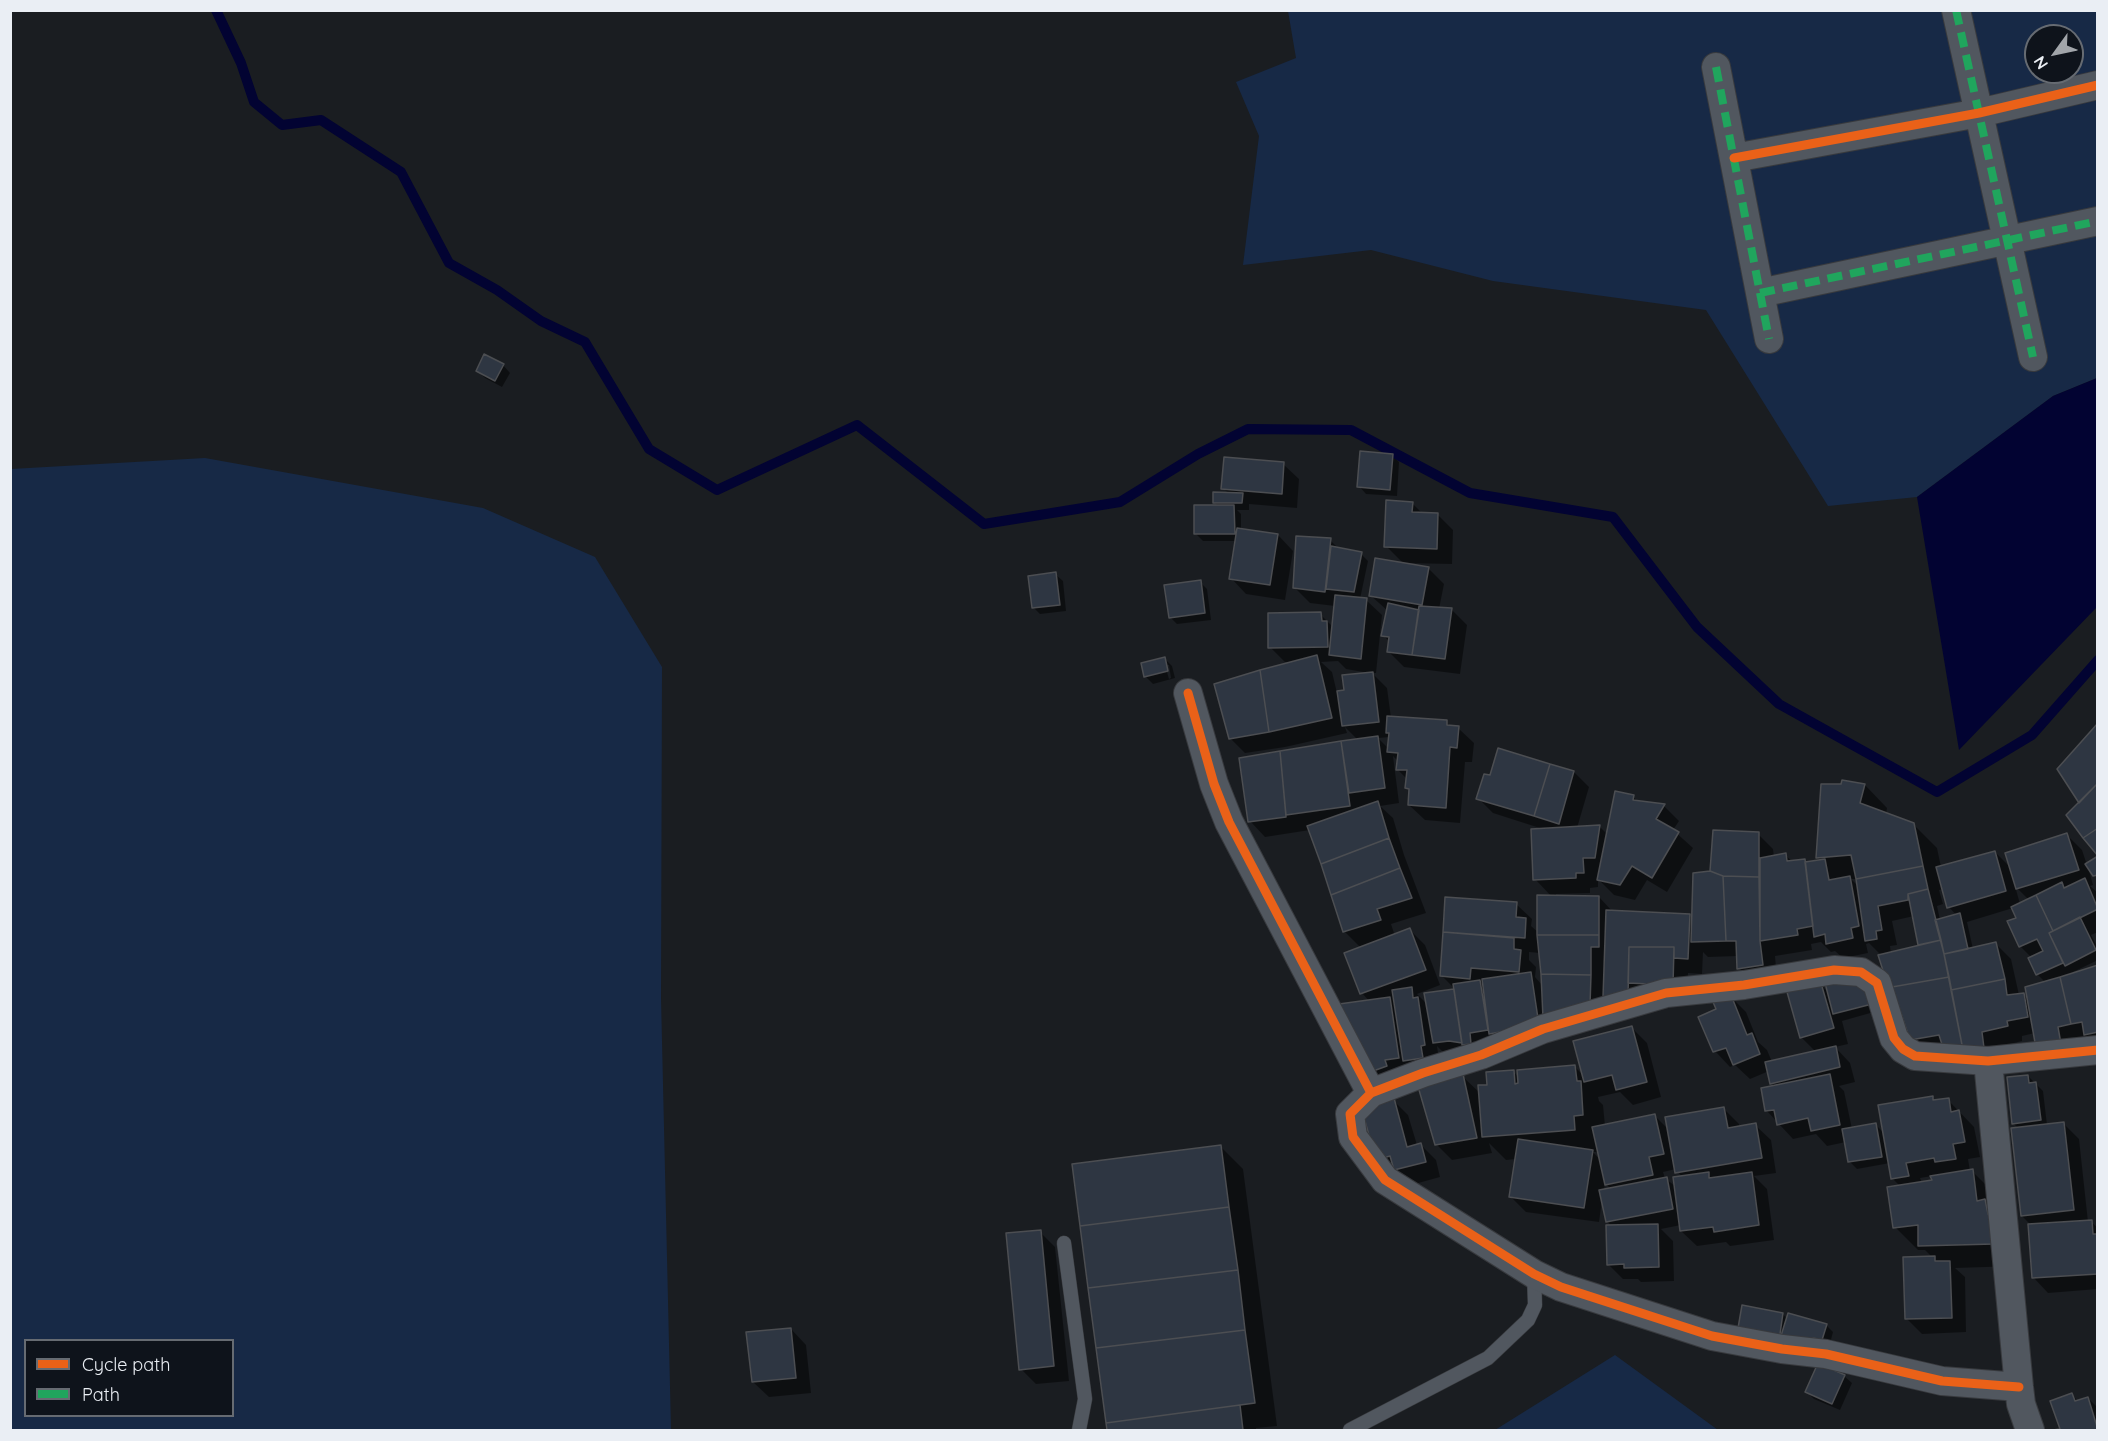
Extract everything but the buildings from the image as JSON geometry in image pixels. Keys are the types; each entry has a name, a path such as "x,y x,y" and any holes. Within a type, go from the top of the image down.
{"street":[{"path":"1956,10 2033,357"},
{"path":"1716,67 1769,339"},
{"path":"1734,158 1979,113 2097,85"},
{"path":"1760,294 2097,221"},
{"path":"1188,693 1214,784 1229,822 1371,1093"},
{"path":"2019,1387 1942,1381 1826,1354 1782,1349 1712,1336 1561,1287 1534,1274 1385,1180 1353,1137 1350,1114 1371,1093 1423,1073 1481,1055 1543,1029 1666,993 1743,985 1834,970 1861,972 1878,984 1894,1038 1903,1049 1914,1056 1988,1061 2097,1050"},
{"path":"1988,1061 2019,1387 2021,1404 2030,1431"}],"lane":[{"path":"1064,1243 1085,1399 1079,1431"},
{"path":"1350,1431 1488,1358 1528,1320 1535,1305 1534,1274"}],"shaded area":[{"path":"1288,11 2097,11 2097,378 2053,396 1917,497 1828,506 1706,310 1493,281 1371,250 1243,265 1259,136 1236,82 1296,58"},
{"path":"2097,378 2097,607 1959,750 1917,497 2053,396"},
{"path":"205,458 483,508 595,557 662,667 661,998 671,1430 11,1430 11,469"},
{"path":"1615,1355 1718,1430 1495,1430"}],"waterway":[{"path":"216,10 241,63 254,102 282,125 321,120 401,172 449,263 497,290 541,321 585,342 649,449 717,490 857,425 984,524 1120,502 1198,454 1248,429 1351,430 1470,493 1613,517 1697,627 1779,704 1937,792 2032,735 2098,660"}],"marked path":[{"path":"1956,10 2033,357"},
{"path":"1716,67 1769,339"},
{"path":"1760,293 2098,221"}],"cycle path":[{"path":"1734,158 1979,113 2098,85"},
{"path":"1188,693 1214,784 1229,822 1371,1093"},
{"path":"2019,1387 1942,1381 1826,1354 1782,1349 1712,1336 1561,1287 1534,1274 1385,1180 1353,1137 1350,1114 1371,1093 1423,1073 1481,1055 1543,1029 1666,993 1744,985 1834,970 1861,972 1877,983 1894,1038 1903,1049 1915,1056 1988,1061 2098,1050"}]}
